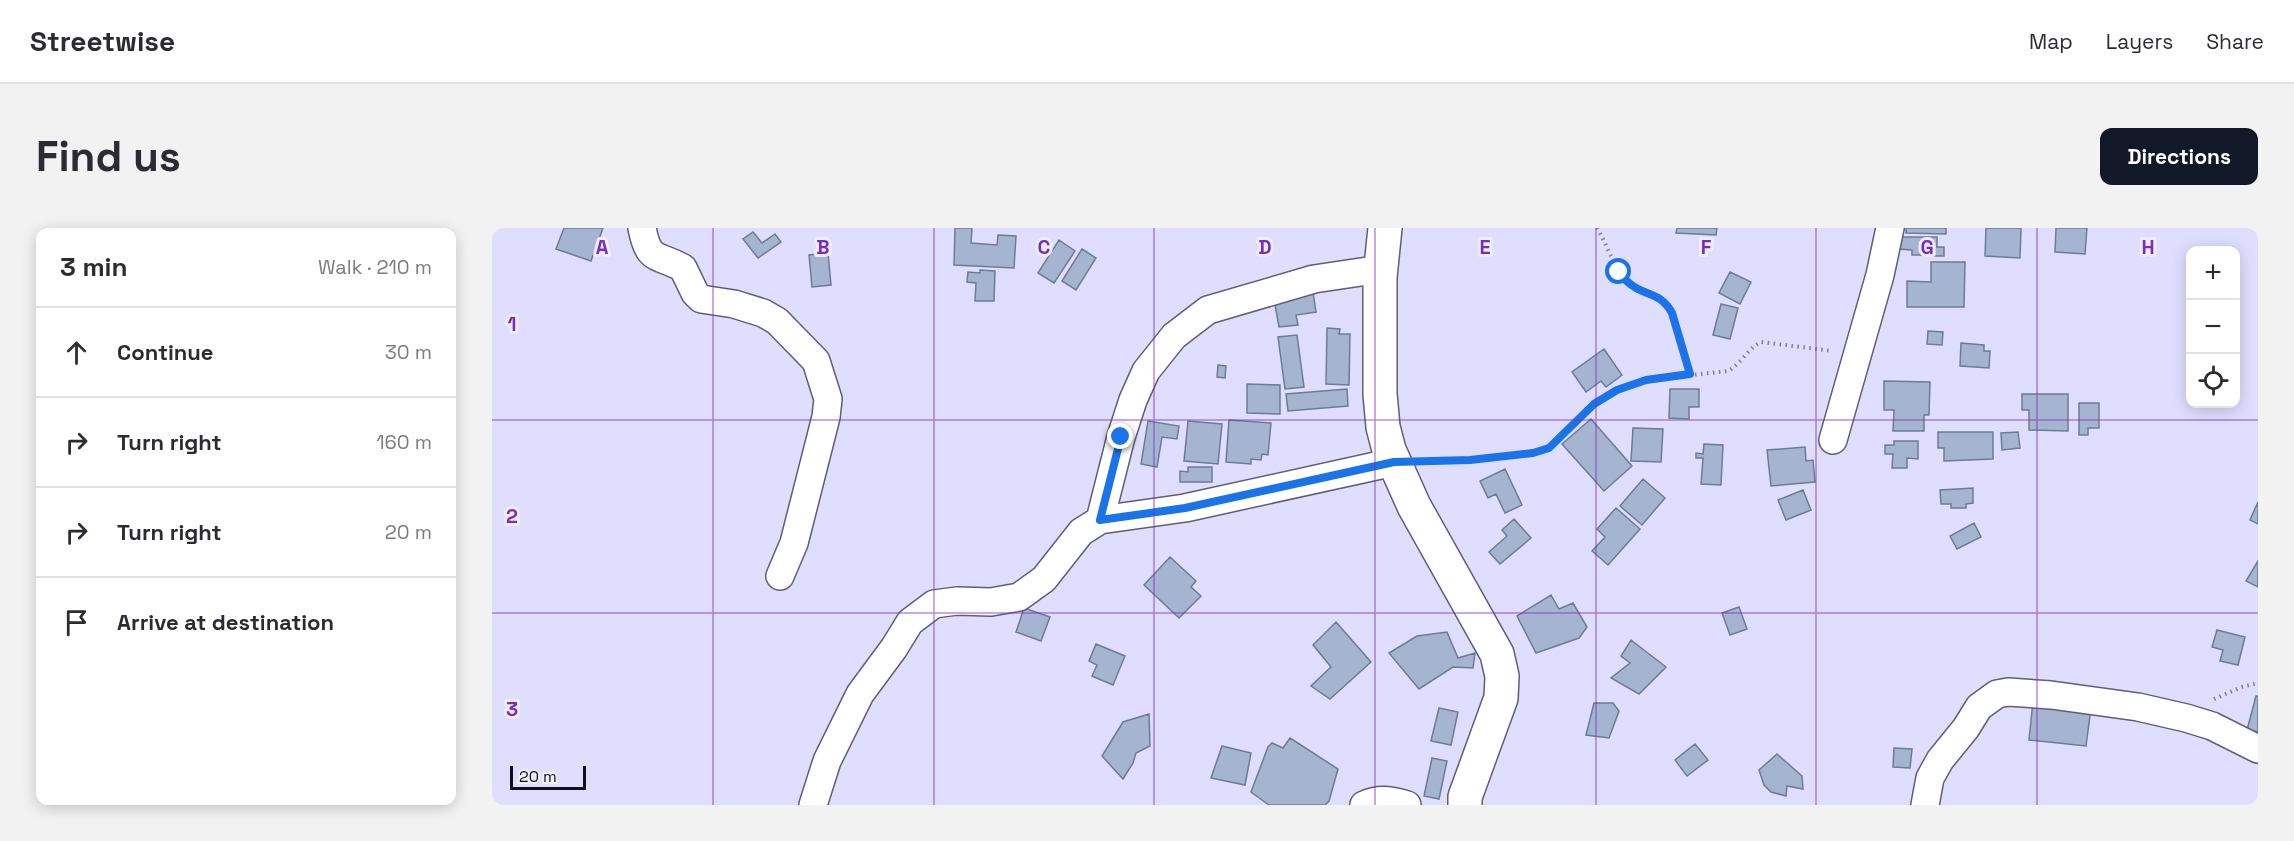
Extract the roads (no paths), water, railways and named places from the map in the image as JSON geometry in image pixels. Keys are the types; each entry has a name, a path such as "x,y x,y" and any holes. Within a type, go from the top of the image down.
{"street":[{"path":"642,228 649,252 683,268 695,293 701,298 734,304 763,313 777,321 816,361 828,399 826,417 794,543 780,576"},
{"path":"1385,228 1381,269 1380,394 1383,427 1394,462 1414,506 1497,654 1502,676 1501,698 1465,797 1465,805"},
{"path":"1833,440 1880,275 1890,228"},
{"path":"1100,520 1133,400 1146,371 1174,336 1208,310 1314,279 1381,269"},
{"path":"813,805 827,761 860,693 894,648 910,622 934,604 957,601 991,602 1019,597 1044,579 1081,532 1100,520 1185,508 1394,462"},
{"path":"1925,805 1930,778 1940,760 1966,728 1979,707 1997,694 2008,692 2051,695 2138,707 2212,726 2258,749"},
{"path":"1364,805 1371,801 1391,800 1407,805"}]}
